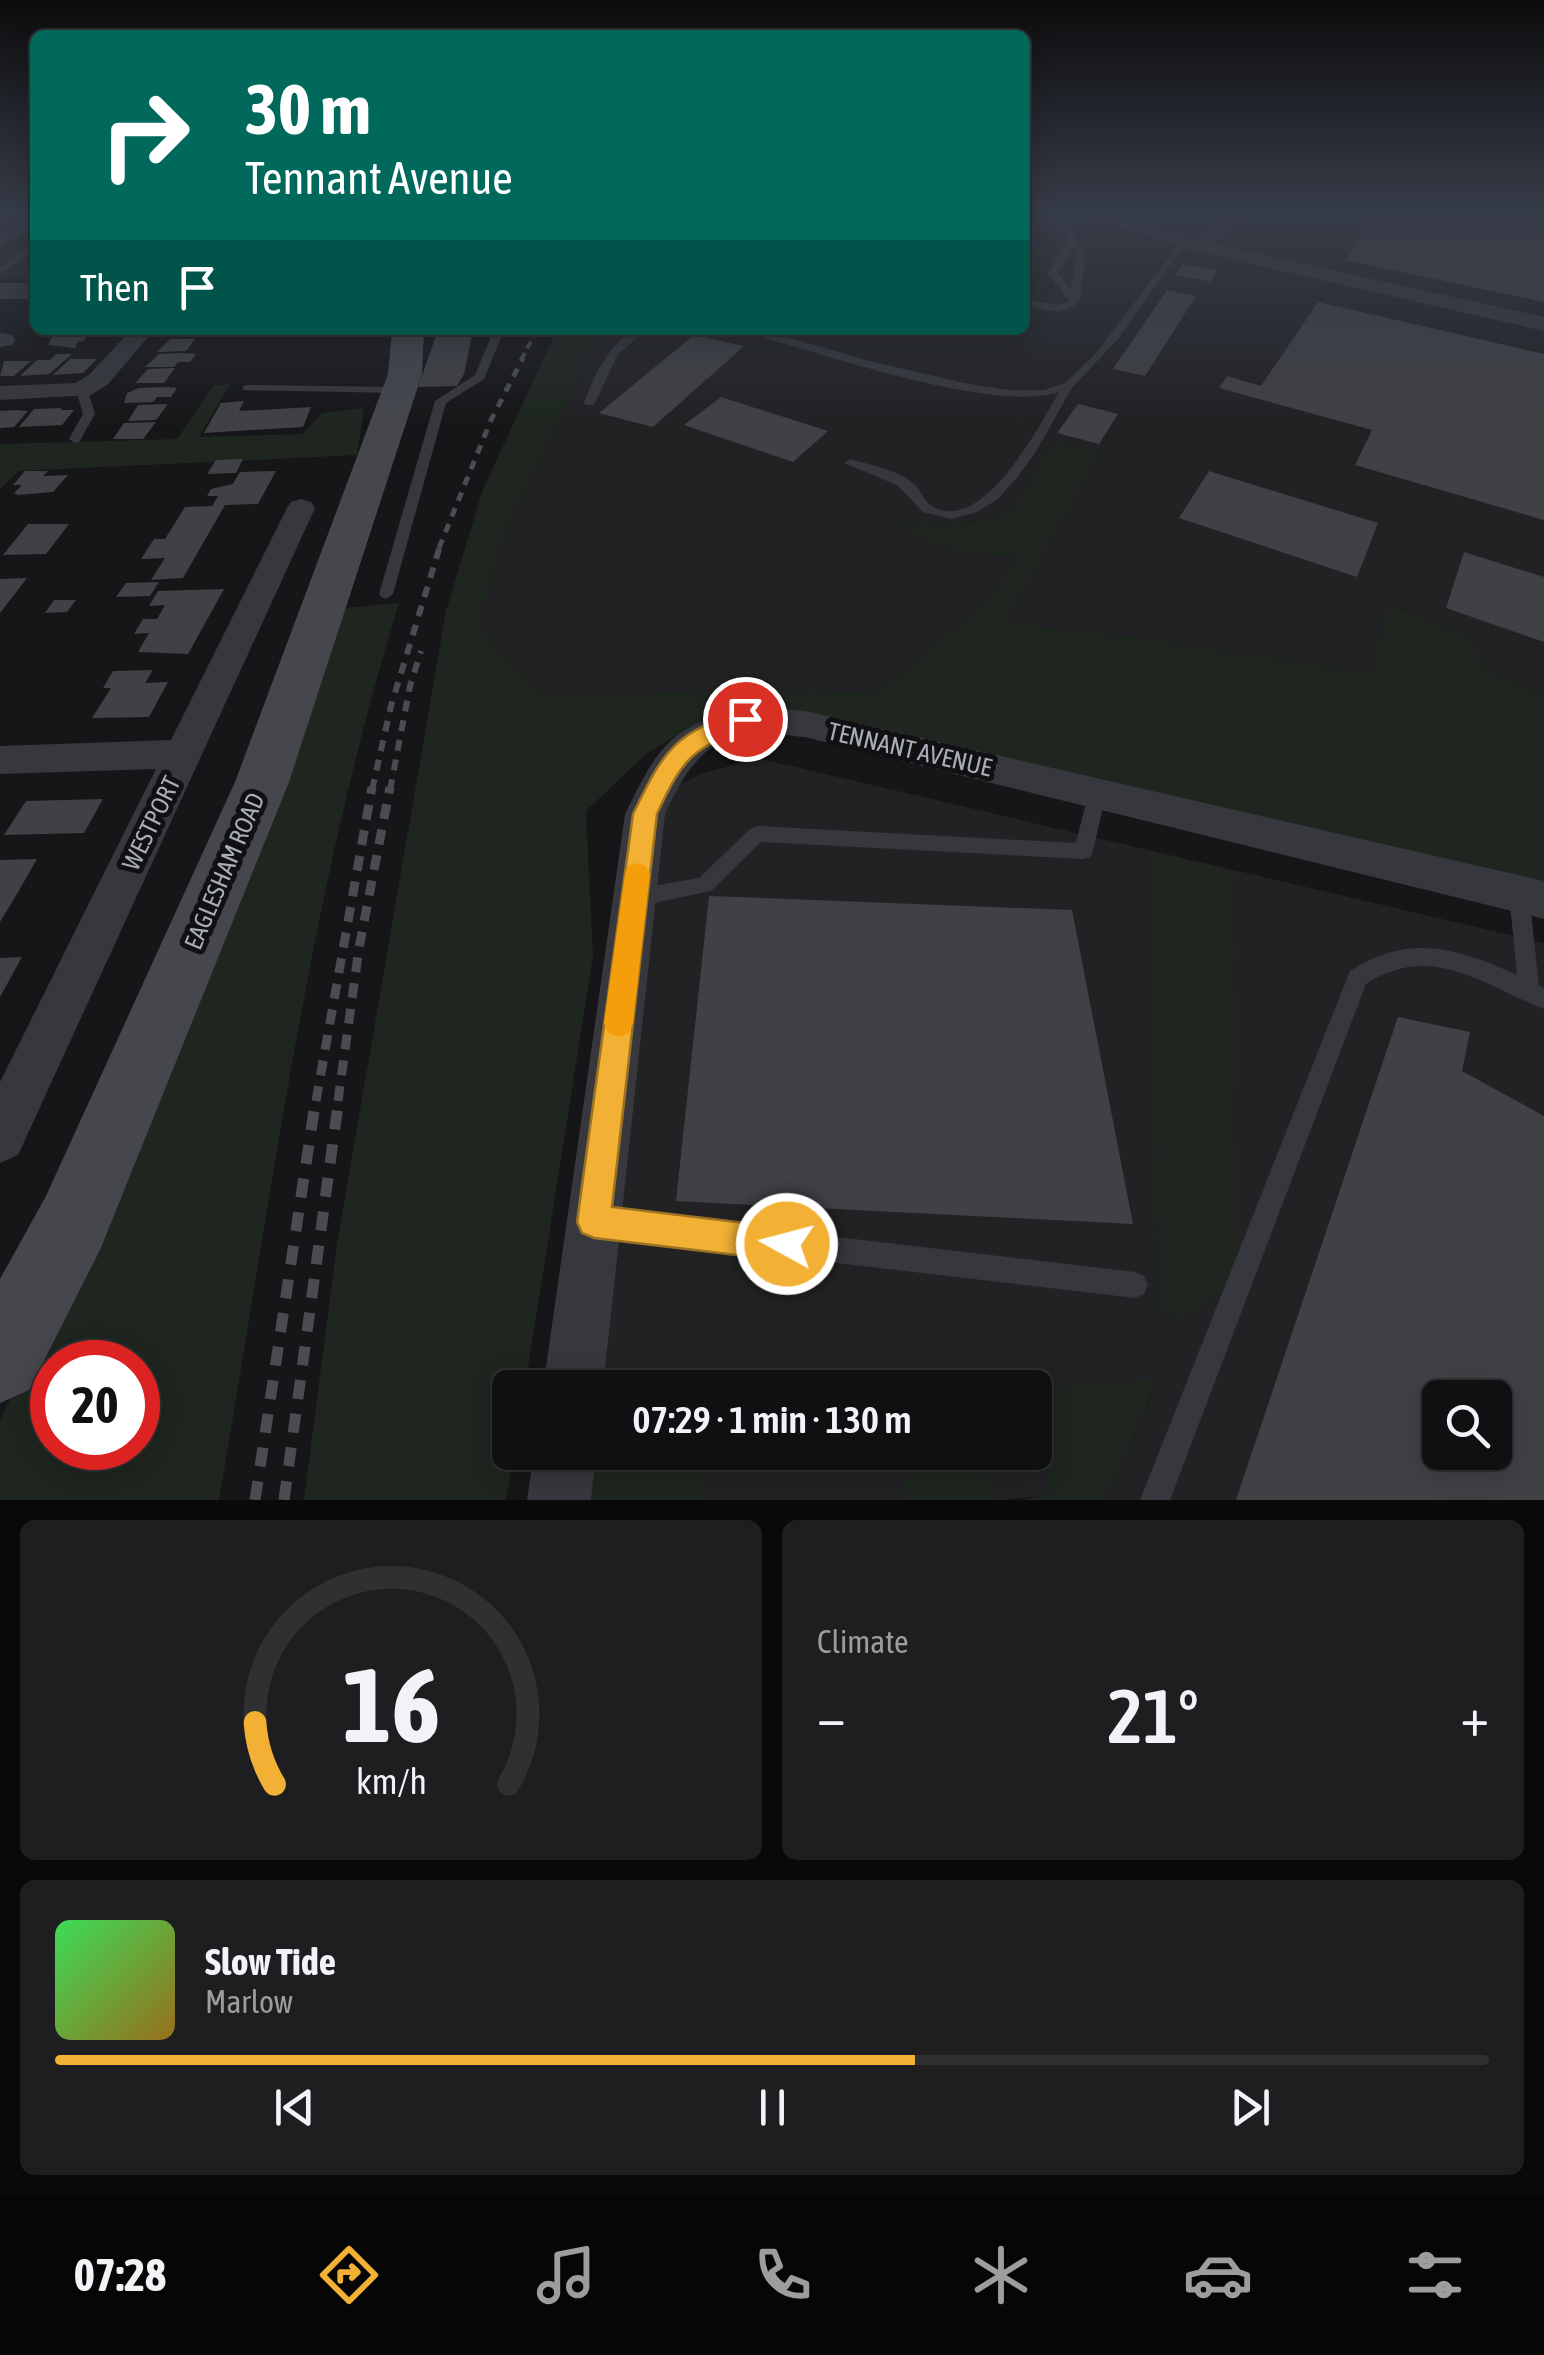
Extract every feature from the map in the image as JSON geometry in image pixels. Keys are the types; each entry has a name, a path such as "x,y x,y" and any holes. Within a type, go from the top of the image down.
{"main road":[{"name":"EAGLESHAM ROAD","path":"0,1360 73,1223 262,782 398,355"}],"street":[{"path":"1363,283 1544,324"},
{"path":"0,291 30,291"},
{"path":"92,344 136,337"},
{"path":"0,393 82,390 99,380 136,337"},
{"name":"WESTPORT","path":"0,1137 301,508"},
{"name":"TENNANT AVENUE","path":"575,1370 645,814 669,764 701,736 745,719 806,724 1532,897"},
{"path":"0,760 186,754"},
{"path":"559,1500 563,1470"}],"lane":[{"path":"1061,283 1075,301"},
{"path":"1030,303 1065,309 1075,301 1077,283"},
{"path":"850,462 910,487 924,508 943,514 981,507 1012,478 1067,388 1156,283"},
{"path":"386,594 441,401 480,377 497,335"},
{"path":"590,402 606,360 632,335"},
{"path":"770,335 950,384 1022,396 1067,388"},
{"path":"248,388 398,355"},
{"path":"75,439 89,414 82,390"},
{"path":"634,898 704,886 758,834 1083,850 1098,794"},
{"path":"1155,1500 1358,978 1373,964 1393,956 1418,955 1476,970 1536,996 1532,897"},
{"path":"594,1222 1134,1285"}],"shaded area":[{"path":"1030,283 1544,283 1544,696 1487,671 1467,637 1390,604 1371,673 1142,638 1003,623 1098,453 1054,439 1016,507 987,521 897,524 958,553 1020,557 982,605 877,693 747,689 545,697 479,628 502,541 599,335 1030,335"},
{"path":"555,335 599,335 502,541 479,628 545,697 747,689 877,693 982,605 1020,557 958,553 894,524 987,521 1015,507 1054,439 1099,453 1004,623 1142,638 1371,673 1389,604 1468,637 1487,671 1544,696 1544,890 759,708 707,717 645,755 586,811 593,956 528,1370 492,1370 492,1470 511,1470 506,1500 304,1500 337,1244 446,611 483,489"},
{"path":"230,384 199,437 302,434 322,413 364,408 357,455 19,471 0,489 0,444 177,439 214,385"},
{"path":"399,603 340,824 316,936 219,1500 0,1500 0,1420 30,1359 30,1470 160,1470 160,1340 39,1340 120,1175 343,608"},
{"path":"757,758 1544,943 1544,1500 1106,1500 1159,1379 1049,1495 1000,1500 983,1470 1052,1470 1052,1370 699,1370 699,1365 600,1366 654,838 674,789 700,774"},
{"path":"1149,851 1235,872 1236,1279 1182,1320 1158,1307"},
{"path":"699,1365 699,1370 600,1370 600,1366"},
{"path":"1159,1378 1106,1500 1023,1500 1048,1494 1047,1470 1052,1470 1052,1388"},
{"path":"592,1470 704,1470 705,1500 589,1500"},
{"path":"704,1470 909,1470 898,1500 705,1500"},
{"path":"909,1470 983,1470 1000,1500 898,1500"}],"building":[{"path":"1454,283 1544,283 1544,302"},
{"path":"1167,290 1196,296 1145,376 1113,369"},
{"path":"1318,302 1544,354 1544,520 1355,465 1372,430 1219,388 1227,376 1261,386"},
{"path":"53,335 86,335 75,348 48,345"},
{"path":"436,335 472,335 464,374 457,386 418,387"},
{"path":"694,335 744,346 653,427 599,413"},
{"path":"170,339 195,339 186,351 157,352"},
{"path":"56,354 72,354 49,374 20,376 37,360 50,360"},
{"path":"159,354 196,354 190,362 178,362 174,367 145,367"},
{"path":"70,359 97,359 83,373 53,375"},
{"path":"4,361 31,361 14,376 0,376"},
{"path":"175,368 164,383 135,383 148,369"},
{"path":"139,388 177,388 171,397 124,403 127,393"},
{"path":"721,397 828,431 793,462 684,425"},
{"path":"244,401 239,411 311,407 303,427 204,433 221,403"},
{"path":"168,404 156,420 128,421 138,405"},
{"path":"1078,404 1118,414 1099,444 1057,433"},
{"path":"34,409 74,410 62,425 19,427"},
{"path":"0,411 28,411 14,427 0,428"},
{"path":"156,422 143,439 113,439 124,423"},
{"path":"243,459 236,473 207,474 216,460"},
{"path":"25,471 48,471 43,476 68,475 53,492 18,495 14,493 22,485 13,485"},
{"path":"276,471 258,504 225,505 183,578 151,580 165,558 141,559 154,539 165,539 185,507 212,506 218,496 207,496 211,489 233,484 240,472"},
{"path":"1209,471 1378,523 1357,577 1179,518"},
{"path":"28,524 69,524 46,554 3,555"},
{"path":"1464,552 1544,577 1544,642 1446,608"},
{"path":"27,578 0,613 0,579"},
{"path":"159,582 150,596 116,597 126,583"},
{"path":"224,589 188,654 138,652 149,633 134,634 143,619 157,619 165,605 149,606 158,591"},
{"path":"54,600 76,600 67,612 45,613"},
{"path":"153,670 145,683 168,682 149,717 92,718 111,688 103,688 113,671"},
{"path":"103,799 84,833 4,835 26,801"},
{"path":"37,859 17,894 0,922 0,860"},
{"path":"709,896 1072,910 1133,1224 676,1201"},
{"path":"22,957 0,997 0,958"},
{"path":"1398,1017 1470,1032 1462,1071 1544,1116 1544,1500 1236,1500"}],"railway":[{"path":"521,360 534,335"},
{"path":"439,548 491,420 523,358"},
{"path":"372,790 391,706 440,546"},
{"path":"390,790 410,686 421,651"},
{"path":"316,1101 372,787"},
{"path":"338,1101 359,948 390,787"},
{"path":"255,1500 316,1098"},
{"path":"284,1500 339,1098"}],"slow traffic":[{"path":"619,1023 637,874"}],"route":[{"path":"745,719 701,736 669,764 645,814 594,1222 787,1244"}]}
